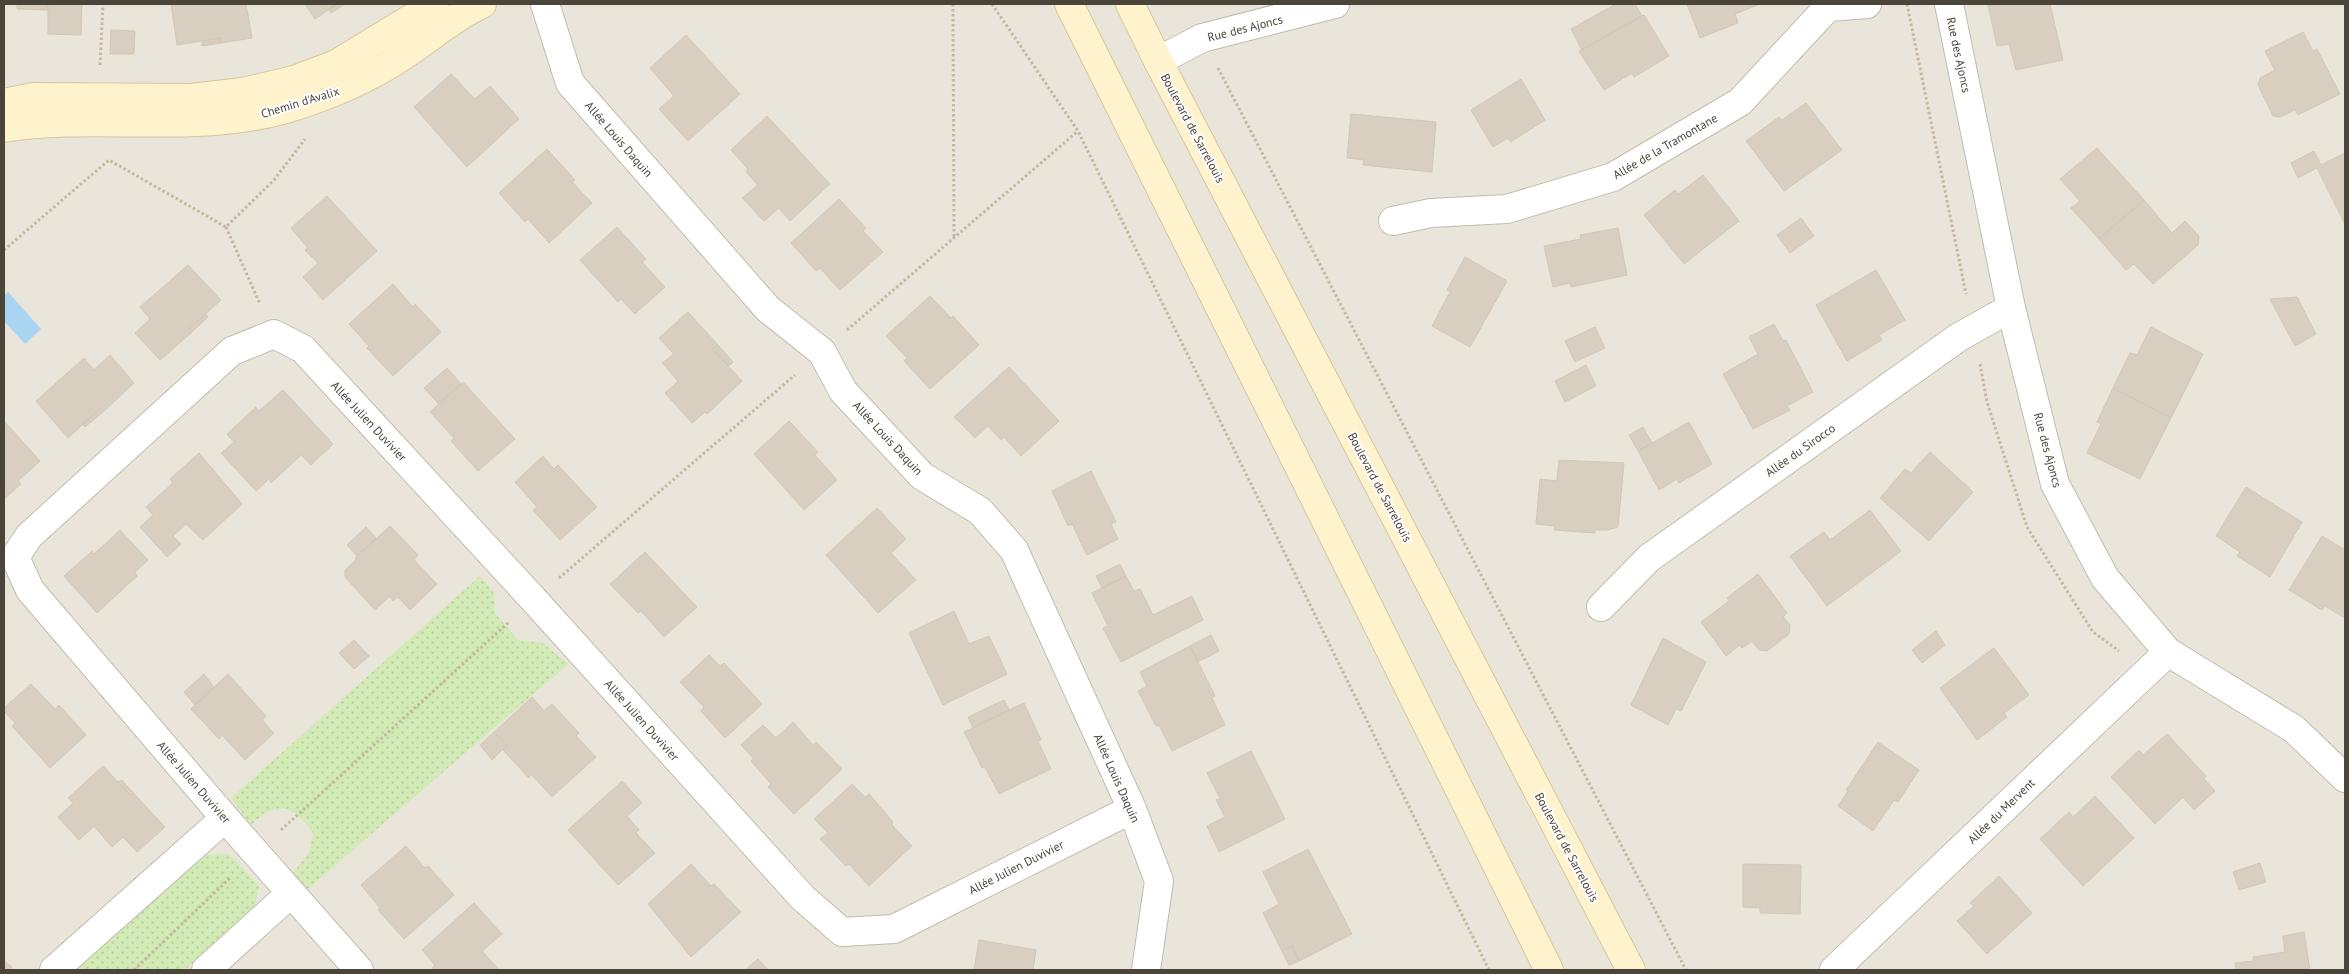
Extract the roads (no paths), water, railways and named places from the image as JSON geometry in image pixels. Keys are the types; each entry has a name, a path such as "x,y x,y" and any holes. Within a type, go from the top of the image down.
{"main road":[{"name":"Chemin d'Avalix","path":"4,103 33,97 191,98 242,92 294,80 336,64 436,4"},
{"name":"Chemin d'Avalix","path":"4,128 37,123 183,123 233,120 286,109 344,89 399,59 482,4"},
{"path":"1069,4 1549,970"},
{"name":"Boulevard de Sarrelouis","path":"1130,4 1158,62 1631,970"}],"street":[{"name":"Allée Louis Daquin","path":"545,4 570,83 768,309 822,352 843,391 922,476 980,511 1014,550 1132,809 1158,880 1146,970"},
{"name":"Rue des Ajoncs","path":"1158,62 1202,38 1335,4"},
{"name":"Allée de la Tramontane","path":"1393,221 1431,213 1506,209 1613,177 1740,102 1828,7 1868,4"},
{"name":"Rue des Ajoncs","path":"1949,4 2011,308 2055,484 2105,578 2168,652 2294,729 2345,778"},
{"name":"Allée du Sirocco","path":"1601,607 1649,558 1958,337 2011,308"},
{"name":"Allée Julien Duvivier","path":"360,970 225,818 30,590 15,557 29,536 232,351 274,334 303,349 534,600 803,898 842,932 894,929 1132,809"},
{"name":"Allée du Mervent","path":"1834,970 2168,652"},
{"path":"54,970 225,818"},
{"path":"206,970 291,893"}],"water":[{"path":"8,292 41,329 25,344 4,321 4,296"}]}
